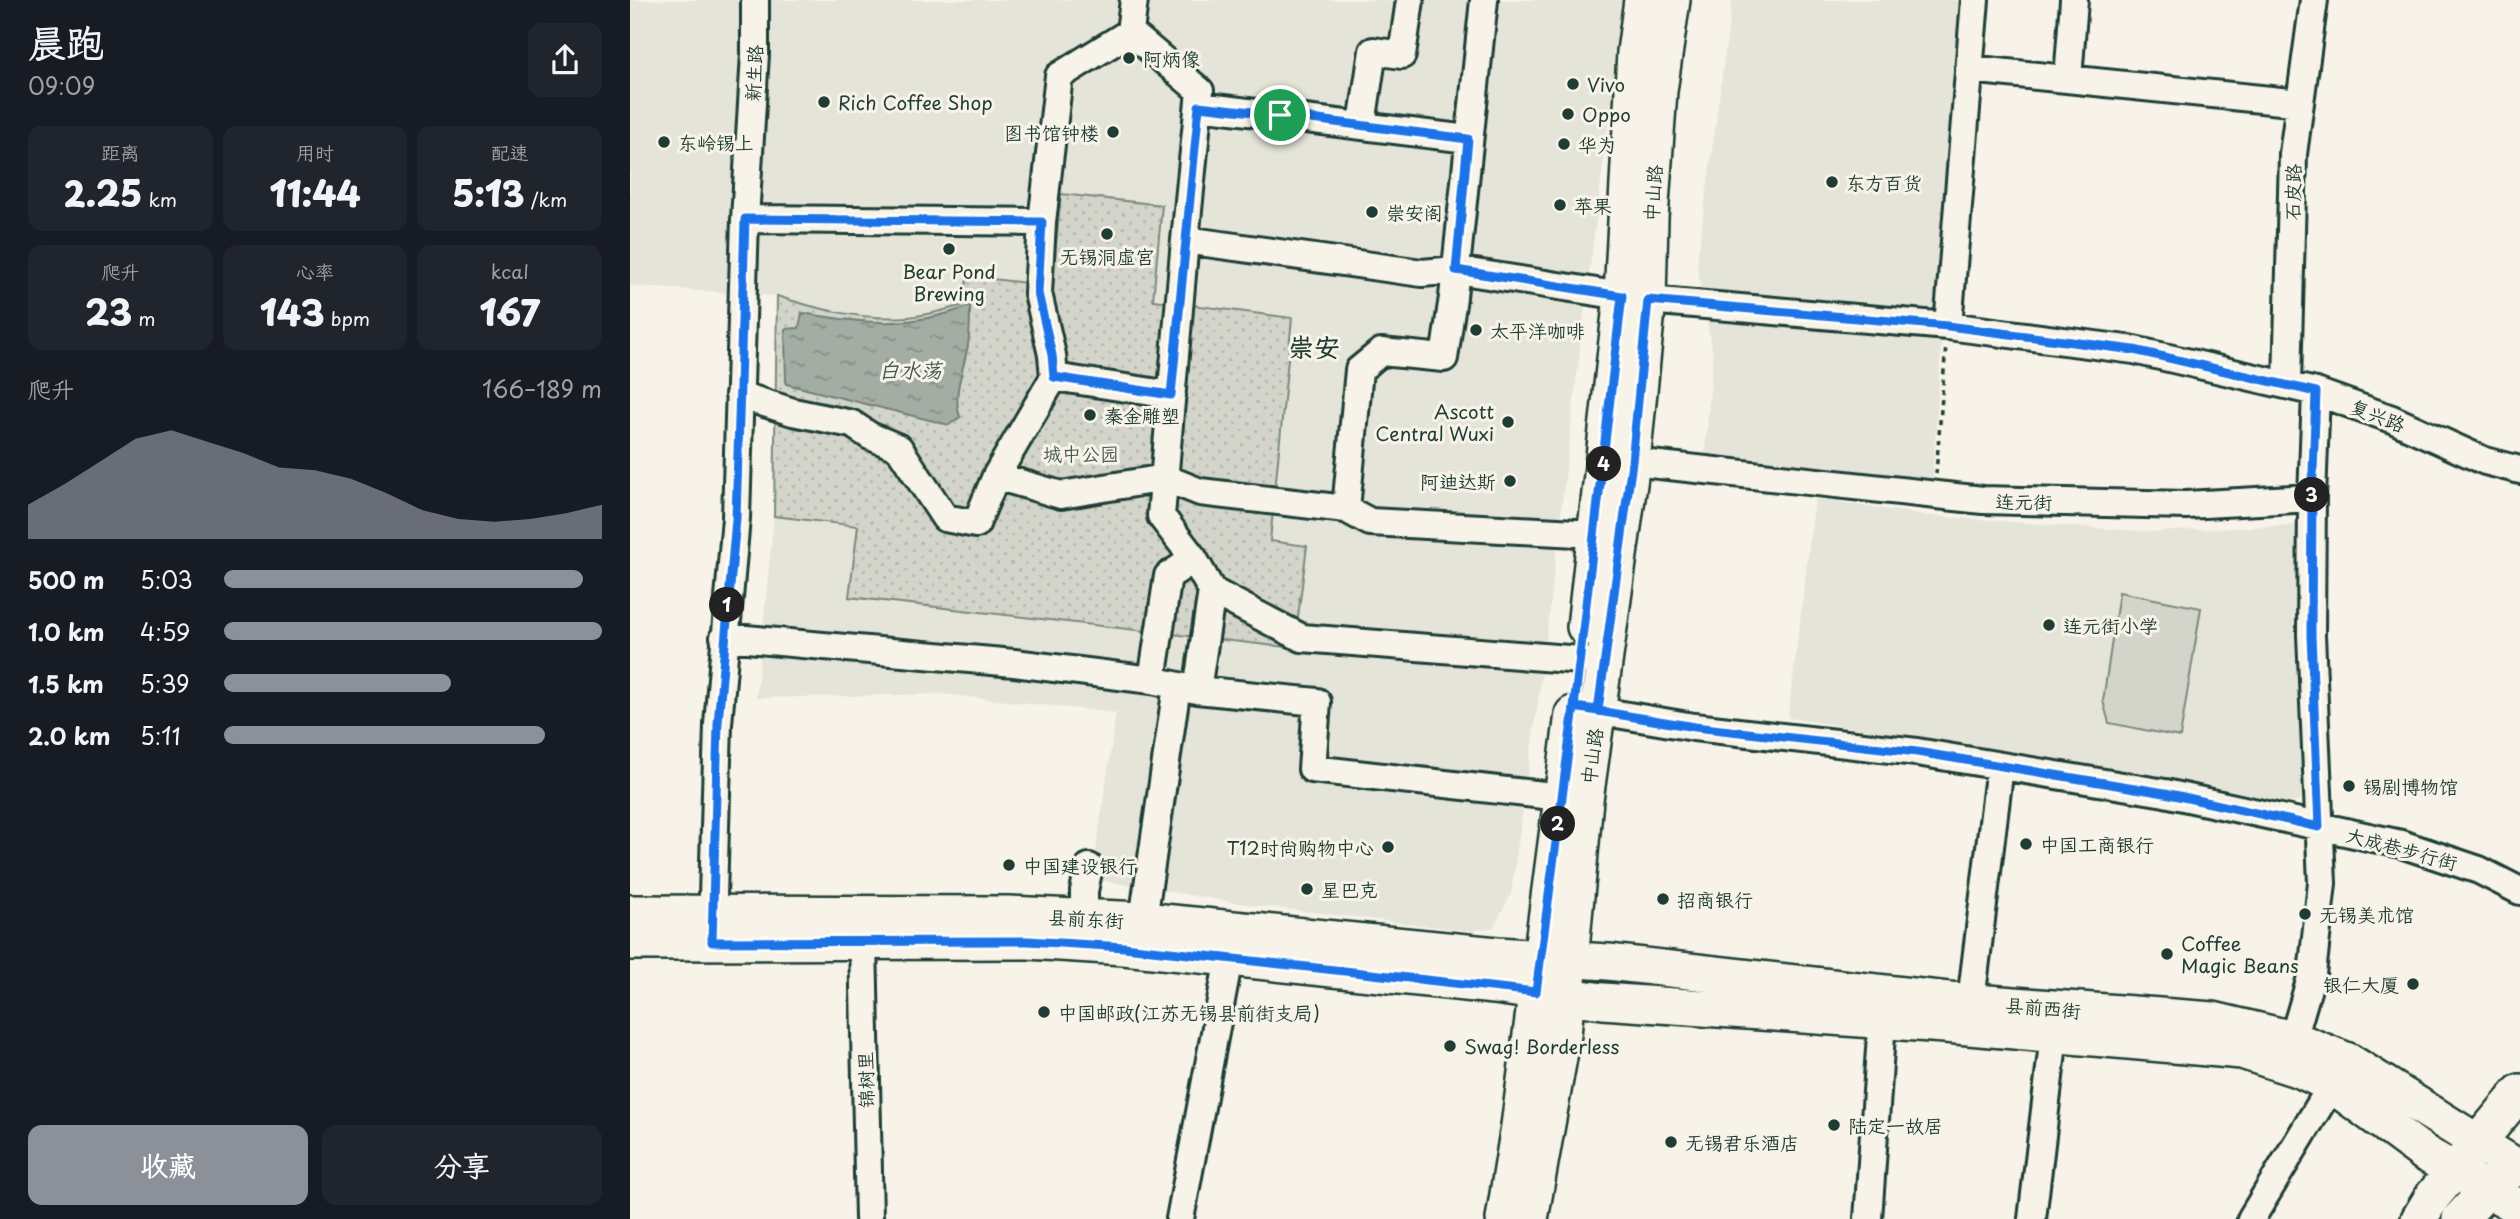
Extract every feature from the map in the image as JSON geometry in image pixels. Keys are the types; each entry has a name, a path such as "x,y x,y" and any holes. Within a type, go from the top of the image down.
{"main road":[{"name":"中山路","path":"1530,1219 1557,1072 1553,976 1561,797 1586,708 1632,462 1635,298 1629,146 1635,52 1642,0"},
{"name":"中山路","path":"1504,1219 1519,1126 1553,976 1586,800 1586,708 1581,660 1596,534 1650,218 1659,91 1672,0"},
{"name":"县前东街","path":"630,914 712,928 863,941 1028,941 1124,947 1228,958 1553,976"},
{"name":"县前东街","path":"630,942 712,928 1008,914 1143,920 1553,976"},
{"name":"县前西街","path":"1553,976 1971,1001 2213,1020 2293,1039 2348,1061 2477,1143 2517,1163"},
{"name":"县前西街","path":"1553,976 1604,1001 2242,1051 2300,1070 2332,1085 2424,1153 2520,1208"},
{"path":"2419,1219 2433,1196 2520,1092"},
{"path":"2459,1219 2517,1163"}],"street":[{"name":"新生路","path":"712,928 718,723 736,519 755,0"},
{"path":"1130,32 1134,0"},
{"path":"1362,124 1373,51 1402,55 1410,0"},
{"path":"1346,509 1359,370 1381,352 1444,358 1456,270 1484,0"},
{"path":"1948,326 1975,0"},
{"path":"2068,79 2074,0"},
{"name":"石皮路","path":"2287,384 2293,154 2314,0"},
{"path":"1130,32 1200,91 1161,516 1194,559 1212,591 1302,638 1581,660"},
{"path":"740,395 793,412 852,424 870,436 899,448 945,517 976,524 996,476 1054,377 1052,355 1038,293 1042,222 1059,76 1130,32"},
{"path":"1969,69 2300,103"},
{"path":"1199,106 1468,139"},
{"path":"745,219 1042,222"},
{"name":"复兴路","path":"1185,240 1422,273 1456,270 1635,298 1948,326 2134,350 2316,392 2392,419 2486,461 2520,470"},
{"path":"1054,377 1171,395"},
{"path":"2293,1039 2312,974 2322,883 2311,635 2316,392"},
{"name":"连元街","path":"1632,462 1983,500 2186,505 2312,498"},
{"path":"996,476 1061,495 1165,478 1200,492 1346,509 1370,522 1596,534"},
{"path":"1143,920 1175,685 1168,576 1194,559"},
{"path":"1175,685 1212,591"},
{"path":"724,637 1014,663 1317,702 1312,769 1561,797"},
{"name":"大成巷步行街","path":"1586,708 1695,727 1917,752 2165,793 2402,844 2479,870 2520,891"},
{"path":"1971,1001 2000,766"},
{"path":"1084,918 1084,891 1089,867"},
{"name":"锦树里","path":"863,941 869,1219"},
{"path":"1180,1219 1228,958"},
{"path":"1868,1219 1882,1021"},
{"path":"2032,1219 2054,1035"},
{"path":"2251,1219 2332,1085"}],"path":[{"path":"1934,495 1948,326"}],"shaded area":[{"path":"630,0 1624,0 1545,650 1511,894 1494,927 1472,931 1251,905 1092,879 1116,713 942,694 756,698 774,516 858,526 849,596 1270,541 1292,319 1152,300 1061,194 1052,286 968,276 961,306 909,317 867,317 823,311 777,296 630,286"},
{"path":"1732,0 1964,0 1932,485 1704,463 1713,355 1697,264"},
{"name":"连元街小学","path":"1815,499 1932,516 2154,532 2297,525 2302,799 2279,807 2008,751 1788,718"}],"green space":[{"name":"城中公园","path":"1061,194 1162,205 1153,300 1292,318 1270,541 1307,546 1294,648 849,597 858,526 774,516 777,296 841,313 890,318 927,314 961,306 968,276 1052,286"},
{"path":"2119,592 2201,608 2180,737 2109,723 2103,701"}],"water":[{"name":"白水荡","path":"970,306 969,340 957,399 960,417 949,425 786,384 785,329 799,328 802,313 847,320 887,322 926,318"}],"place":[{"name":"阿炳像","path":"1129,58"},
{"name":"Vivo","path":"1573,84"},
{"name":"Rich Coffee Shop","path":"824,102"},
{"name":"Oppo","path":"1568,114"},
{"name":"图书馆钟楼","path":"1113,132"},
{"name":"东岭锡上","path":"664,142"},
{"name":"华为","path":"1564,144"},
{"name":"东方百货","path":"1832,182"},
{"name":"苹果","path":"1560,205"},
{"name":"崇安阁","path":"1372,212"},
{"name":"无锡洞虚宫","path":"1107,234"},
{"name":"Bear Pond Brewing","path":"949,249"},
{"name":"太平洋咖啡","path":"1476,330"},
{"name":"秦金雕塑","path":"1090,415"},
{"name":"Ascott Central Wuxi","path":"1508,422"},
{"name":"阿迪达斯","path":"1510,481"},
{"name":"连元街小学","path":"2049,625"},
{"name":"锡剧博物馆","path":"2349,786"},
{"name":"中国工商银行","path":"2026,844"},
{"name":"T12时尚购物中心","path":"1388,847"},
{"name":"中国建设银行","path":"1009,865"},
{"name":"星巴克","path":"1307,889"},
{"name":"招商银行","path":"1663,899"},
{"name":"无锡美术馆","path":"2305,914"},
{"name":"Coffee Magic Beans","path":"2167,954"},
{"name":"银仁大厦","path":"2413,984"},
{"name":"中国邮政(江苏无锡县前街支局)","path":"1044,1012"},
{"name":"Swag! Borderless","path":"1450,1046"},
{"name":"陆定一故居","path":"1834,1125"},
{"name":"无锡君乐酒店","path":"1671,1142"}],"district":[{"name":"崇安","path":"1314,346"}],"route":[{"path":"1280,115 1199,106 1171,395 1054,377 1052,355 1038,293 1042,222 745,219 736,519 718,723 712,942 1028,941 1124,947 1536,992 1574,707 1598,710 1632,462 1648,300 1948,326 2134,350 2316,392 2311,635 2319,827 2165,793 1917,752 1695,727 1574,707 1622,296 1456,270 1468,139 1280,115"}]}
